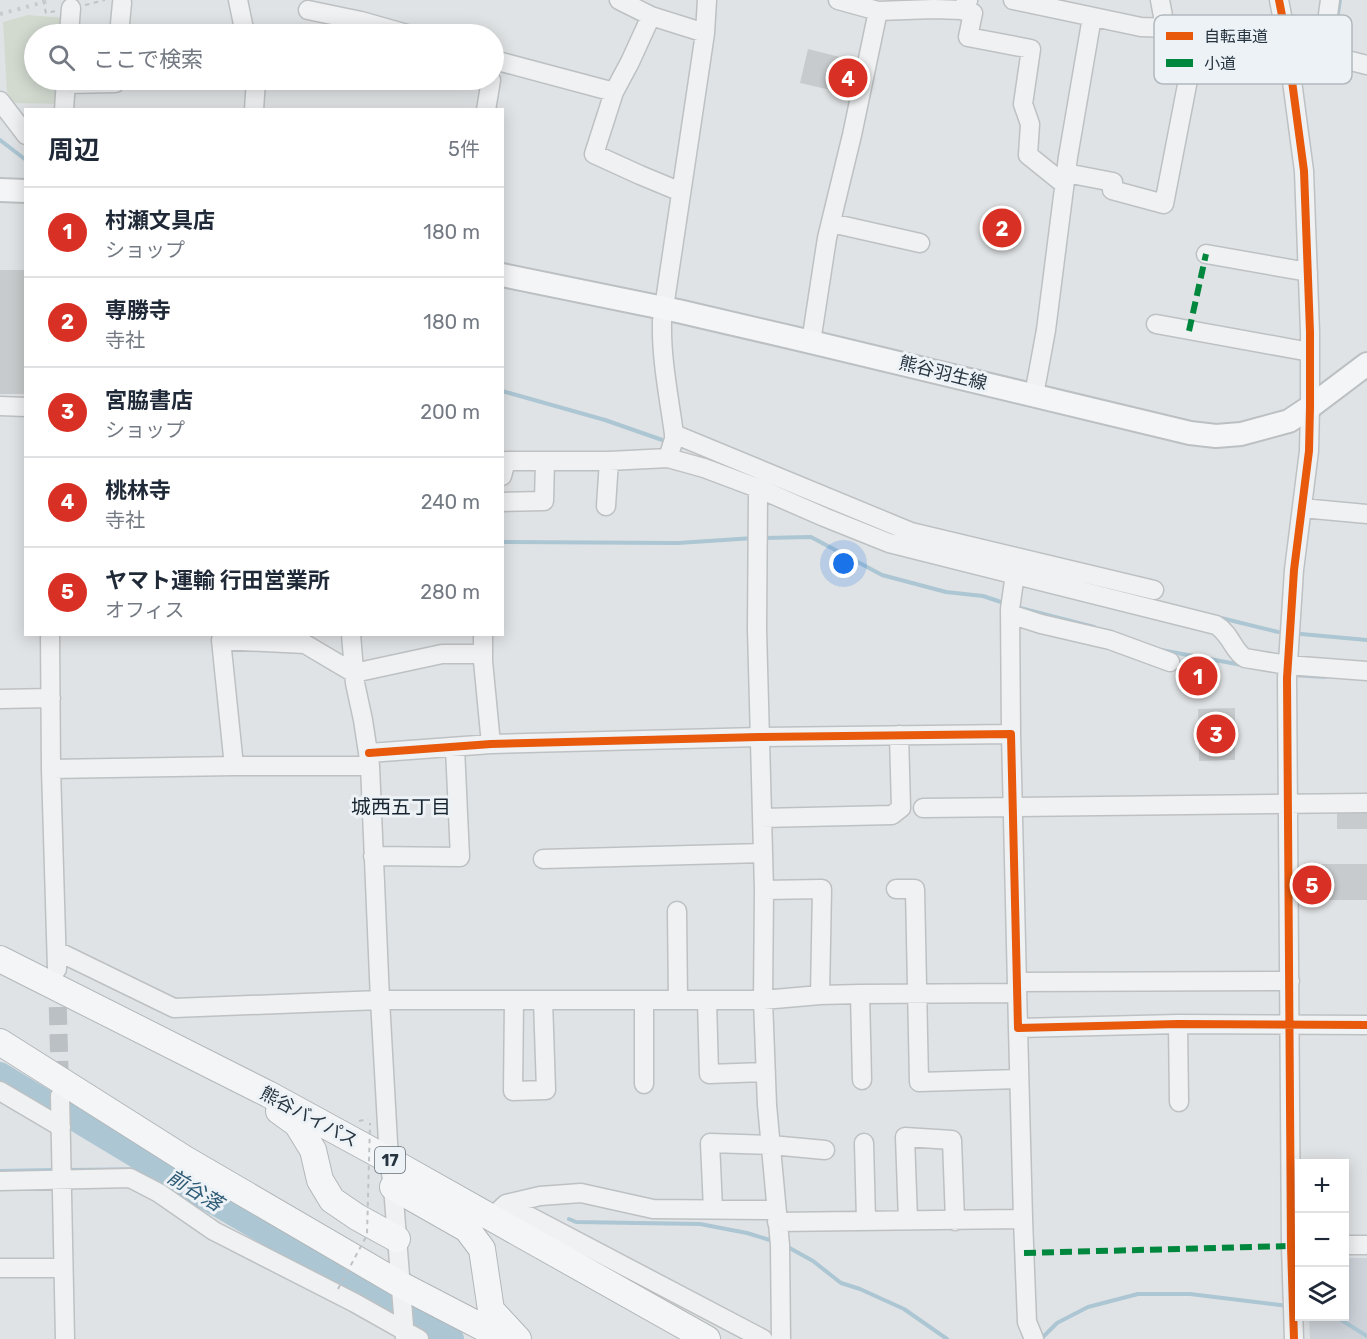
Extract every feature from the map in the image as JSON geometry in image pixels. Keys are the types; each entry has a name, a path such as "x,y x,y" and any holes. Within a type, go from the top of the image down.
{"highway":[{"name":"熊谷バイパス","path":"0,959 268,1094 389,1160 499,1211 707,1339"},
{"path":"0,1042 185,1159 401,1285 505,1339"},
{"name":"17","path":"268,1094 274,1107 297,1124 312,1150 320,1180 332,1200 397,1239"},
{"name":"17","path":"393,1187 467,1229 482,1250 491,1310 518,1339"}],"main road":[{"path":"0,190 24,191"},
{"name":"熊谷羽生線","path":"504,275 664,308 1191,433 1216,436 1241,434 1288,421 1367,364"}],"street":[{"path":"238,0 242,24"},
{"path":"619,0 651,16 705,33"},
{"path":"707,0 705,33 661,336 672,445 704,468 890,543 1154,590"},
{"path":"838,0 878,11 934,9 965,5 973,13 969,37 1031,49 1023,104 1030,124 1028,155 1065,178 1113,182 1112,190 1164,204 1187,84"},
{"path":"1013,0 1091,22 1154,27"},
{"path":"1160,0 1163,15"},
{"path":"1279,0 1282,15"},
{"path":"1328,15 1330,0"},
{"path":"114,2 117,24"},
{"path":"70,24 71,8"},
{"path":"308,10 372,24"},
{"path":"811,342 831,224 878,11"},
{"path":"651,16 614,92 594,154 681,192"},
{"path":"1034,395 1046,330 1065,178 1091,22"},
{"path":"1352,61 1367,64"},
{"path":"504,63 614,92"},
{"path":"1292,84 1304,171 1310,352 1309,451 1294,570 1287,671 1290,1025 1295,1246 1294,1339"},
{"path":"64,108 65,90"},
{"path":"254,108 255,90"},
{"path":"486,108 489,90"},
{"path":"0,101 24,132"},
{"path":"831,224 920,243"},
{"path":"1206,254 1308,272"},
{"path":"1156,324 1310,352"},
{"path":"0,406 24,406"},
{"path":"504,468 506,461 609,461 672,445 911,532 1149,609 1216,625 1226,632 1241,656 1245,658 1287,671 1367,671"},
{"path":"504,502 544,501 545,461"},
{"path":"606,506 609,461"},
{"path":"760,489 758,493 757,629 764,890 763,1000 771,1145 780,1245 781,1339"},
{"path":"1302,508 1367,514"},
{"path":"1017,566 1010,608 1011,734 1023,1219 1027,1322 1034,1339"},
{"path":"1010,608 1041,624 1110,640 1170,662"},
{"path":"50,636 51,769 57,969"},
{"path":"351,636 354,673 369,760 389,1160 401,1285 409,1336"},
{"path":"483,636 491,744"},
{"path":"234,766 220,640 305,644 354,673 442,654 483,654"},
{"path":"0,699 51,698"},
{"path":"51,769 234,766 369,760 491,744 759,736 1011,734"},
{"path":"762,818 892,815 901,808 899,735"},
{"path":"373,856 460,857 455,748"},
{"path":"923,808 1367,803"},
{"path":"543,859 763,853"},
{"path":"764,890 822,889 820,995"},
{"path":"896,889 915,889 919,1082 1019,1079"},
{"path":"677,911 678,1000"},
{"path":"57,951 174,1008 380,1000 763,1000 820,995 916,994 1017,987 1290,981"},
{"path":"860,994 862,1080"},
{"path":"514,1000 513,1091 546,1090 543,1000"},
{"path":"644,1000 644,1084"},
{"path":"707,1000 709,1074 766,1072"},
{"path":"1018,1028 1178,1024 1367,1025"},
{"path":"1178,1024 1179,1102"},
{"path":"0,1091 61,1126"},
{"path":"60,1096 65,1339"},
{"path":"908,1220 905,1137 952,1140 955,1221"},
{"path":"713,1209 710,1143 825,1150"},
{"path":"864,1143 866,1220"},
{"path":"0,1181 61,1173 130,1178 159,1193 214,1231 355,1303 409,1336"},
{"path":"499,1211 540,1196 581,1193 653,1209 713,1209 777,1216 866,1220 1023,1219"},
{"path":"499,1211 763,1339"},
{"path":"1349,1245 1367,1245"},
{"path":"0,1268 63,1268"}],"path":[{"path":"43,0 46,13 114,2"},
{"path":"338,1289 367,1235 370,1123"}],"shaded area":[{"path":"28,15 66,18 66,24 24,24 24,90 61,90 60,104 14,103 7,92 3,22"},
{"path":"1349,1258 1367,1258 1367,1339 1310,1339 1309,1321 1349,1321"}],"building":[{"path":"808,49 852,60 844,93 800,83"},
{"path":"0,270 24,270 24,394 0,394"},
{"path":"1182,662 1216,667 1216,688 1182,688"},
{"path":"1235,708 1235,760 1199,761 1198,709"},
{"path":"1337,813 1367,813 1367,829 1337,829"},
{"path":"1321,864 1367,864 1367,900 1303,900 1303,870 1321,870"}],"waterway":[{"path":"1338,15 1340,0"},
{"path":"0,140 24,158"},
{"path":"504,392 605,420 668,442"},
{"path":"822,505 881,530"},
{"path":"764,538 811,537 882,575 946,592 983,596 1004,603"},
{"path":"504,542 678,543 754,538"},
{"path":"1020,608 1094,627"},
{"path":"1217,617 1278,632"},
{"path":"1301,634 1367,640"},
{"path":"1161,650 1242,665"},
{"path":"1293,675 1325,677"},
{"name":"前谷落","path":"0,1074 204,1197 391,1305"},
{"path":"66,1170 159,1169"},
{"path":"0,1171 56,1170"},
{"path":"569,1219 576,1222 700,1224 747,1233 773,1241"},
{"path":"786,1246 813,1261 841,1283 904,1309 947,1339"},
{"path":"1041,1339 1057,1323 1088,1307 1138,1294 1190,1294 1288,1306"},
{"name":"前谷落","path":"415,1318 452,1339"},
{"path":"1343,1321 1367,1336"}],"tunnel":[{"path":"57,980 60,1087"}],"railway":[{"path":"0,14 52,0"}],"marked path":[{"path":"1189,331 1206,254"},
{"path":"1024,1253 1291,1246"}],"cycle path":[{"path":"1279,0 1282,15"},
{"path":"1292,84 1304,171 1310,332 1309,451 1294,570 1287,678 1291,1246 1294,1339"},
{"path":"369,753 491,744 759,737 1011,734 1018,1028 1178,1024 1367,1025"}],"place":[{"name":"桃林寺","path":"848,78"},
{"name":"専勝寺","path":"1002,228"},
{"name":"村瀬文具店","path":"1198,676"},
{"name":"宮脇書店","path":"1216,734"},
{"name":"ヤマト運輸 行田営業所","path":"1312,885"}],"district":[{"name":"城西五丁目","path":"401,807"}]}
